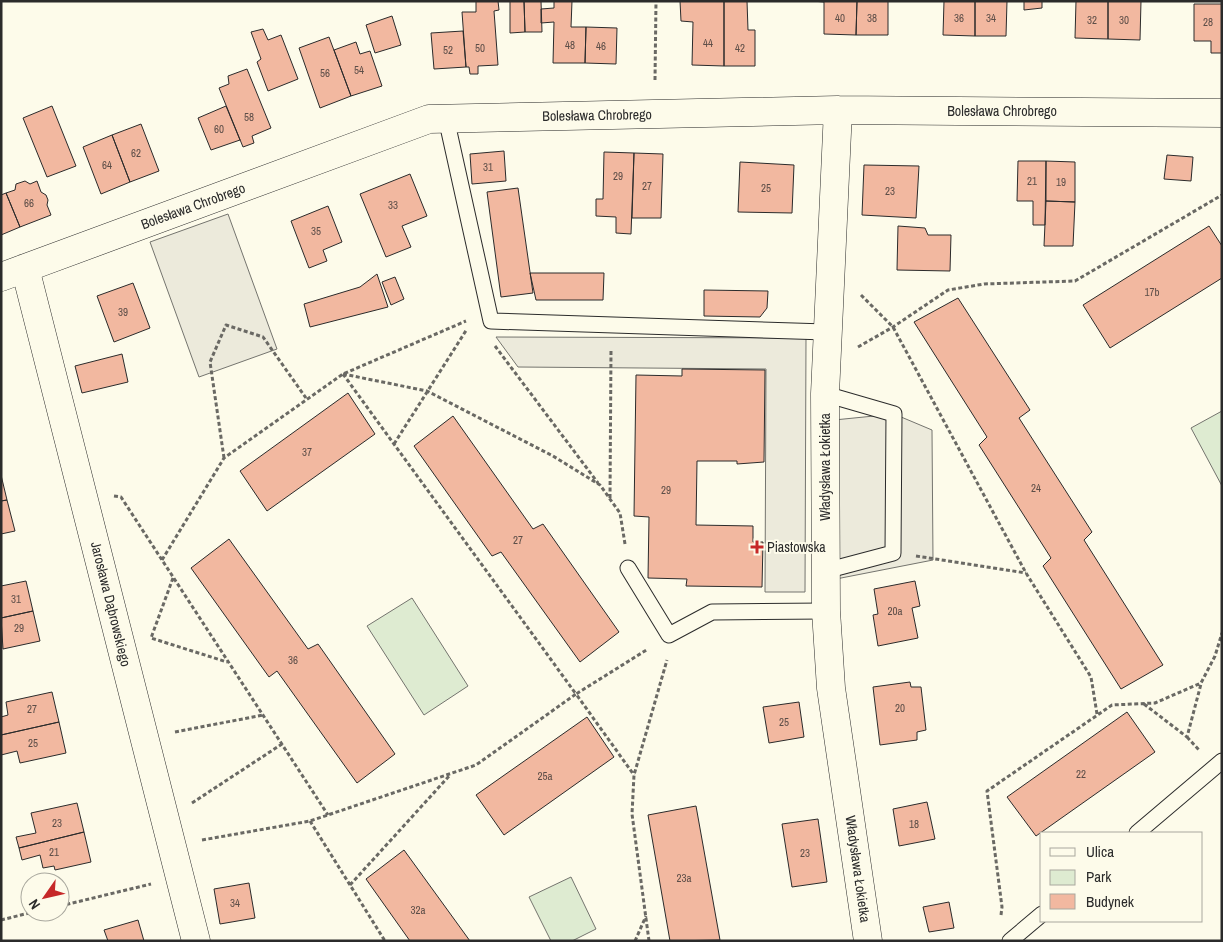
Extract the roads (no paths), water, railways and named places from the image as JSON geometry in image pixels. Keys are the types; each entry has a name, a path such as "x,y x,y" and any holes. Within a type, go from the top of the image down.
{"street":[{"name":"Bolesława Chrobrego","path":"13,273 429,120 446,118 838,110 1222,113"},
{"name":"Władysława Łokietka","path":"838,110 826,332 826,611 831,688 868,941"},
{"name":"Jarosława Dąbrowskiego","path":"13,273 82,493 196,941"}],"lane":[{"path":"446,118 490,321 826,332"},
{"path":"825,394 894,414 893,553 825,571"},
{"path":"628,568 672,634 712,612 826,611"},
{"path":"1138,832 1222,761"},
{"path":"1010,941 1040,916"}],"place":[{"name":"Piastowska","path":"757,547"}]}
